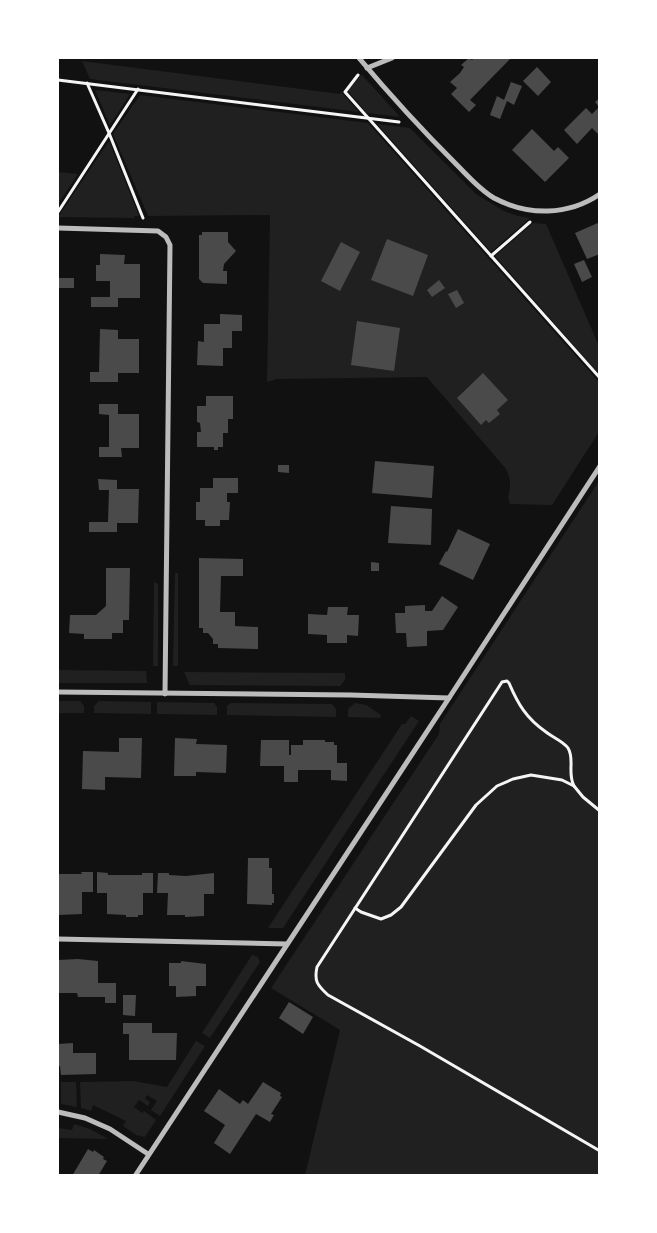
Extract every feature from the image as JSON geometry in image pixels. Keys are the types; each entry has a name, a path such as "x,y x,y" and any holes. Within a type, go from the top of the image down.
{"street":[{"path":"359,58 464,172 493,197 521,209 536,211 572,208 600,194"},
{"path":"367,68 392,58"},
{"path":"58,228 158,231 166,237 170,245 165,694"},
{"path":"135,1176 600,466"},
{"path":"58,692 449,698"},
{"path":"58,939 287,944"},
{"path":"58,1112 85,1118 110,1129 148,1154"}],"path":[{"path":"367,68 358,75 345,92 600,378"},
{"path":"58,80 418,124"},
{"path":"87,84 148,230"},
{"path":"58,212 138,89"},
{"path":"491,256 533,220 536,211"},
{"path":"600,810 583,797 574,786 570,777 570,750 565,744 533,723 522,710 509,683 506,681 502,682 317,967 315,977 319,987 328,995 420,1046 600,1151"},
{"path":"355,908 381,919 391,915 401,907 476,805 497,786 513,778 531,775 562,780 574,786"}],"shaded area":[{"path":"82,61 340,94 341,92 359,112 90,79"},
{"path":"361,75 400,117 367,113 348,91"},
{"path":"95,90 130,94 110,125"},
{"path":"140,95 368,123 599,382 599,432 552,505 510,504 508,498 510,483 506,469 427,377 277,379 267,382 270,215 148,216 113,134"},
{"path":"377,124 410,128 476,194 504,211 530,218 491,252"},
{"path":"109,141 139,216 134,216 134,218 58,217"},
{"path":"58,172 78,174 58,204"},
{"path":"533,223 546,224 599,346 599,374 495,256"},
{"path":"599,481 599,1175 305,1175 340,1030 271,988 439,734 440,724"},
{"path":"175,573 178,573 178,666 173,666"},
{"path":"154,582 158,584 158,666 153,666"},
{"path":"58,670 146,671 147,683 58,683"},
{"path":"184,672 345,673 345,680 340,686 190,685"},
{"path":"58,701 80,701 84,706 84,713 58,713"},
{"path":"99,701 151,702 151,714 94,713 94,706"},
{"path":"157,702 214,703 217,707 217,715 157,714"},
{"path":"231,703 332,704 336,709 336,717 227,715 227,706"},
{"path":"355,703 366,705 381,715 380,718 348,717 348,709"},
{"path":"411,716 419,721 283,928 268,928 402,724 405,724"},
{"path":"252,955 258,957 260,962 210,1038 202,1033"},
{"path":"196,1041 205,1046 160,1116 151,1110 157,1101 147,1095 145,1099 150,1102 148,1106 139,1100 134,1107 142,1113 144,1111 156,1120 145,1137 136,1135 123,1126 126,1121 93,1105 91,1111 81,1108 80,1082 133,1081 167,1087"},
{"path":"61,1082 76,1082 77,1107 61,1104"},
{"path":"74,1124 90,1129 108,1139 58,1138 58,1128 72,1130"}],"building":[{"path":"469,58 472,60 474,58 511,58 470,100 476,105 469,112 451,94 457,88 450,82 460,73 464,67 461,65"},
{"path":"537,67 551,82 538,96 523,81"},
{"path":"511,82 522,86 514,105 507,101 500,119 490,115 497,96 504,100"},
{"path":"600,98 600,136 592,128 577,144 564,130 586,108 592,114 599,107 595,102"},
{"path":"532,129 554,151 558,147 569,158 545,182 512,150"},
{"path":"600,222 600,254 587,259 575,233"},
{"path":"202,232 228,232 228,242 236,251 224,264 223,271 227,271 227,284 203,283 199,279 199,235 202,235"},
{"path":"387,239 428,255 413,296 371,280"},
{"path":"341,242 360,252 340,291 321,281"},
{"path":"100,254 125,255 124,264 140,264 140,298 118,298 118,307 91,307 91,297 110,297 110,281 96,281 96,265 100,265"},
{"path":"584,260 592,277 582,282 574,264"},
{"path":"59,278 74,278 74,288 59,288"},
{"path":"439,280 445,288 432,297 427,290"},
{"path":"457,290 464,303 456,308 448,294"},
{"path":"220,314 242,315 242,331 232,331 232,348 223,348 223,366 197,365 198,341 204,342 204,324 220,324"},
{"path":"357,321 400,328 394,371 351,365"},
{"path":"100,329 118,330 118,339 139,339 139,373 118,373 118,382 90,382 90,372 99,372"},
{"path":"483,373 508,400 497,410 500,414 489,423 486,420 481,425 457,398"},
{"path":"206,396 233,396 233,419 228,419 228,433 223,433 223,447 218,447 218,450 214,450 214,447 197,447 197,432 201,432 200,423 197,422 197,406 206,406"},
{"path":"99,404 118,404 118,414 139,414 139,448 121,448 122,457 99,457 99,447 109,447 109,415 99,414"},
{"path":"375,461 434,466 432,498 372,493"},
{"path":"278,465 289,465 289,473 278,472"},
{"path":"213,478 238,478 238,493 227,493 227,502 230,502 229,520 220,520 220,526 205,526 205,520 196,520 196,502 200,502 200,488 213,488"},
{"path":"98,479 117,480 117,489 139,489 138,523 117,523 117,532 89,532 89,522 108,522 109,490 99,490"},
{"path":"391,506 432,509 431,545 388,543"},
{"path":"458,529 490,544 473,580 439,564"},
{"path":"199,558 243,559 243,576 221,576 220,612 235,612 235,626 258,627 258,649 218,648 218,644 213,644 213,639 208,633 203,633 203,628 199,628"},
{"path":"371,562 379,563 379,571 371,571"},
{"path":"106,568 130,568 129,620 123,620 123,633 112,633 112,639 84,639 84,634 69,633 70,615 96,615 106,606"},
{"path":"442,596 458,607 443,630 427,631 427,646 407,647 406,633 396,633 395,613 405,613 405,606 425,605 425,611 432,611"},
{"path":"328,607 348,607 347,615 359,615 358,636 347,635 347,643 327,643 327,635 308,634 308,614 327,615"},
{"path":"119,738 142,738 141,778 105,777 105,790 82,789 83,751 119,752"},
{"path":"175,738 197,739 196,744 227,745 226,773 196,772 196,776 174,776"},
{"path":"261,740 289,740 289,755 291,755 291,745 303,745 303,740 334,742 334,745 337,745 337,763 347,763 347,781 331,780 331,770 298,770 298,782 284,782 284,766 260,766"},
{"path":"248,858 269,858 269,868 272,868 272,894 274,894 274,903 272,905 247,904"},
{"path":"81,872 93,872 93,892 82,892 82,914 58,915 58,874 82,874"},
{"path":"97,872 108,873 108,875 142,875 142,873 153,873 153,893 143,893 143,915 126,917 126,915 107,914 107,893 97,893"},
{"path":"158,873 186,876 214,873 214,894 204,894 204,916 185,917 185,915 167,915 168,893 157,893"},
{"path":"58,960 98,961 98,983 116,983 116,1003 105,1003 105,997 78,997 77,993 58,993"},
{"path":"181,961 206,964 206,986 196,986 196,996 176,997 176,986 169,986 169,963 181,963"},
{"path":"123,995 136,995 135,1016 123,1015"},
{"path":"289,1002 313,1017 303,1034 279,1018"},
{"path":"123,1023 152,1023 152,1033 177,1033 176,1060 129,1060 129,1034 123,1034"},
{"path":"73,1043 73,1053 96,1053 96,1074 61,1075 60,1066 58,1066 58,1044"},
{"path":"263,1082 281,1093 280,1096 282,1097 271,1114 274,1115 270,1122 256,1114 230,1154 214,1143 225,1125 204,1111 219,1089 240,1104 243,1100 248,1104"},
{"path":"88,1149 93,1152 94,1150 107,1161 98,1176 72,1176"}]}
